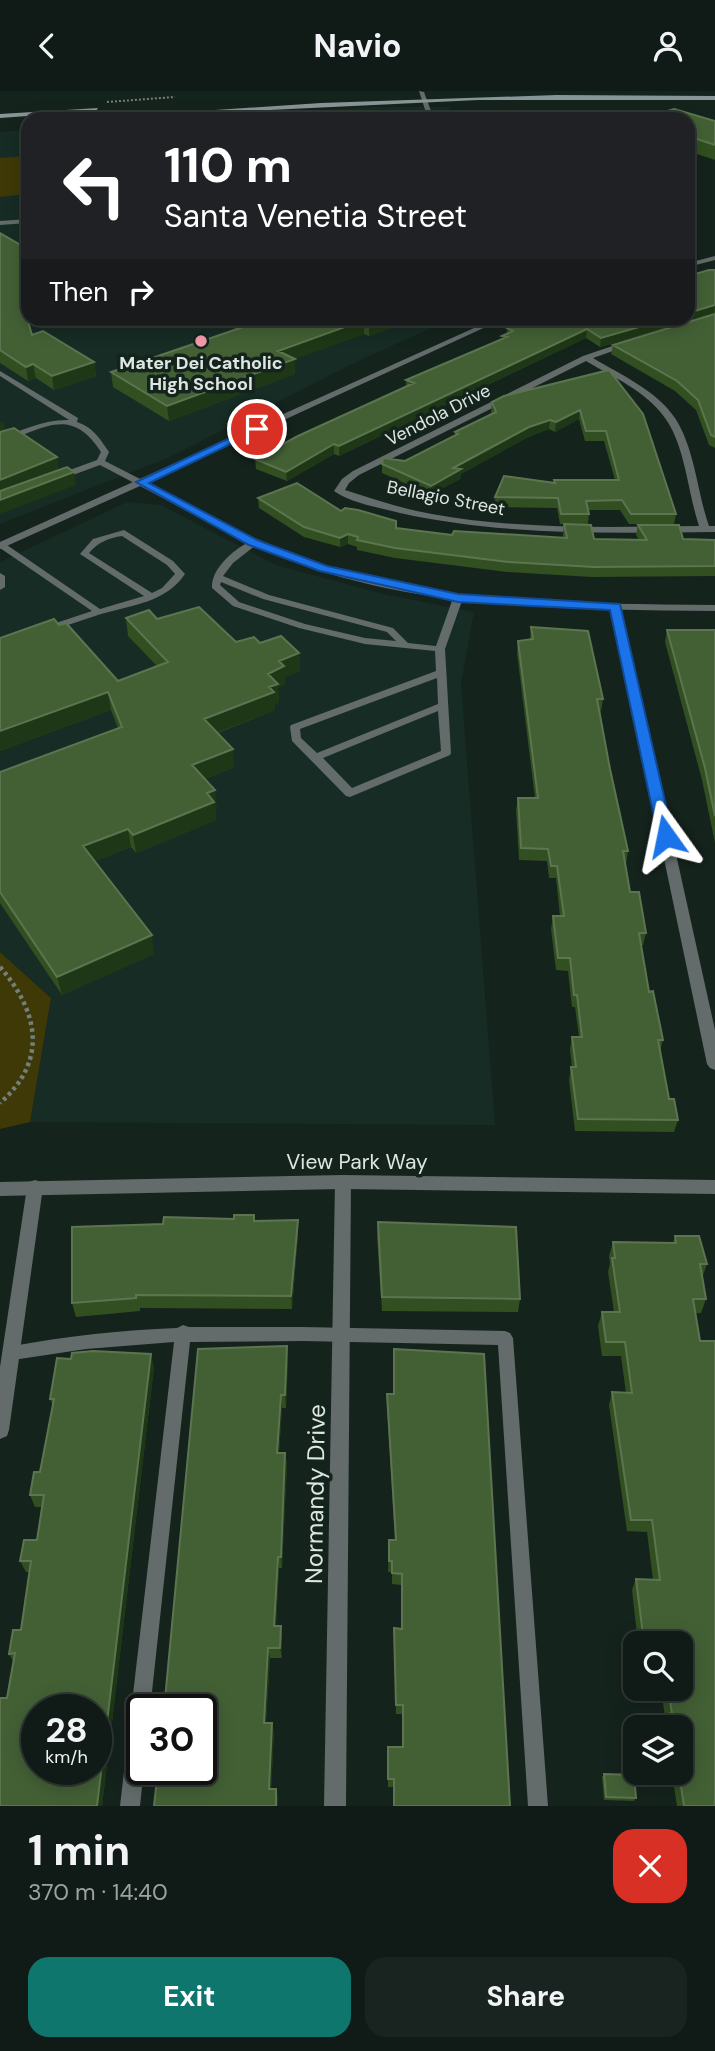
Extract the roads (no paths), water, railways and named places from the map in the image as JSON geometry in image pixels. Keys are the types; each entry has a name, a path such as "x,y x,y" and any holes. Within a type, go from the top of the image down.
{"main road":[{"path":"184,112 456,91"},
{"path":"396,92 422,95 715,98"},
{"path":"54,112 107,108"},
{"path":"0,116 21,114"},
{"path":"0,125 21,124"}],"street":[{"path":"695,263 715,258"},
{"path":"1,545 484,326"},
{"name":"Vendola Drive","path":"339,491 345,481 356,474 586,358 646,337"},
{"path":"586,358 663,409 676,430 710,529"},
{"path":"141,482 253,543 324,569 458,598 616,607 715,608"},
{"name":"Bellagio Street","path":"339,491 457,522 504,529 710,529"},
{"path":"616,607 715,1064"},
{"name":"View Park Way","path":"0,1189 344,1182 715,1187"},
{"name":"Normandy Drive","path":"335,1806 344,1182"},
{"path":"0,1430 6,1354 35,1187"}],"lane":[{"path":"422,95 428,112"},
{"path":"16,222 21,224"},
{"path":"0,223 21,222"},
{"path":"0,373 96,435 104,452 100,462"},
{"path":"0,441 57,421 75,420"},
{"path":"48,481 100,462 141,482"},
{"path":"37,633 150,596 174,585 180,574 170,563 124,533 106,536 90,544 84,554 150,596"},
{"path":"253,543 226,565 217,577 215,586 236,604 302,626 365,642 440,649"},
{"path":"1,545 99,612"},
{"path":"0,576 0,587"},
{"path":"217,577 266,597 390,631 406,646"},
{"path":"441,673 295,727 296,739 350,793 446,754 440,649 458,598"},
{"path":"316,757 443,706"},
{"path":"130,1806 183,1332"},
{"path":"6,1354 74,1340 183,1332 505,1338 538,1806"}],"place":[{"name":"Mater Dei Catholic High School","path":"201,341"}]}
